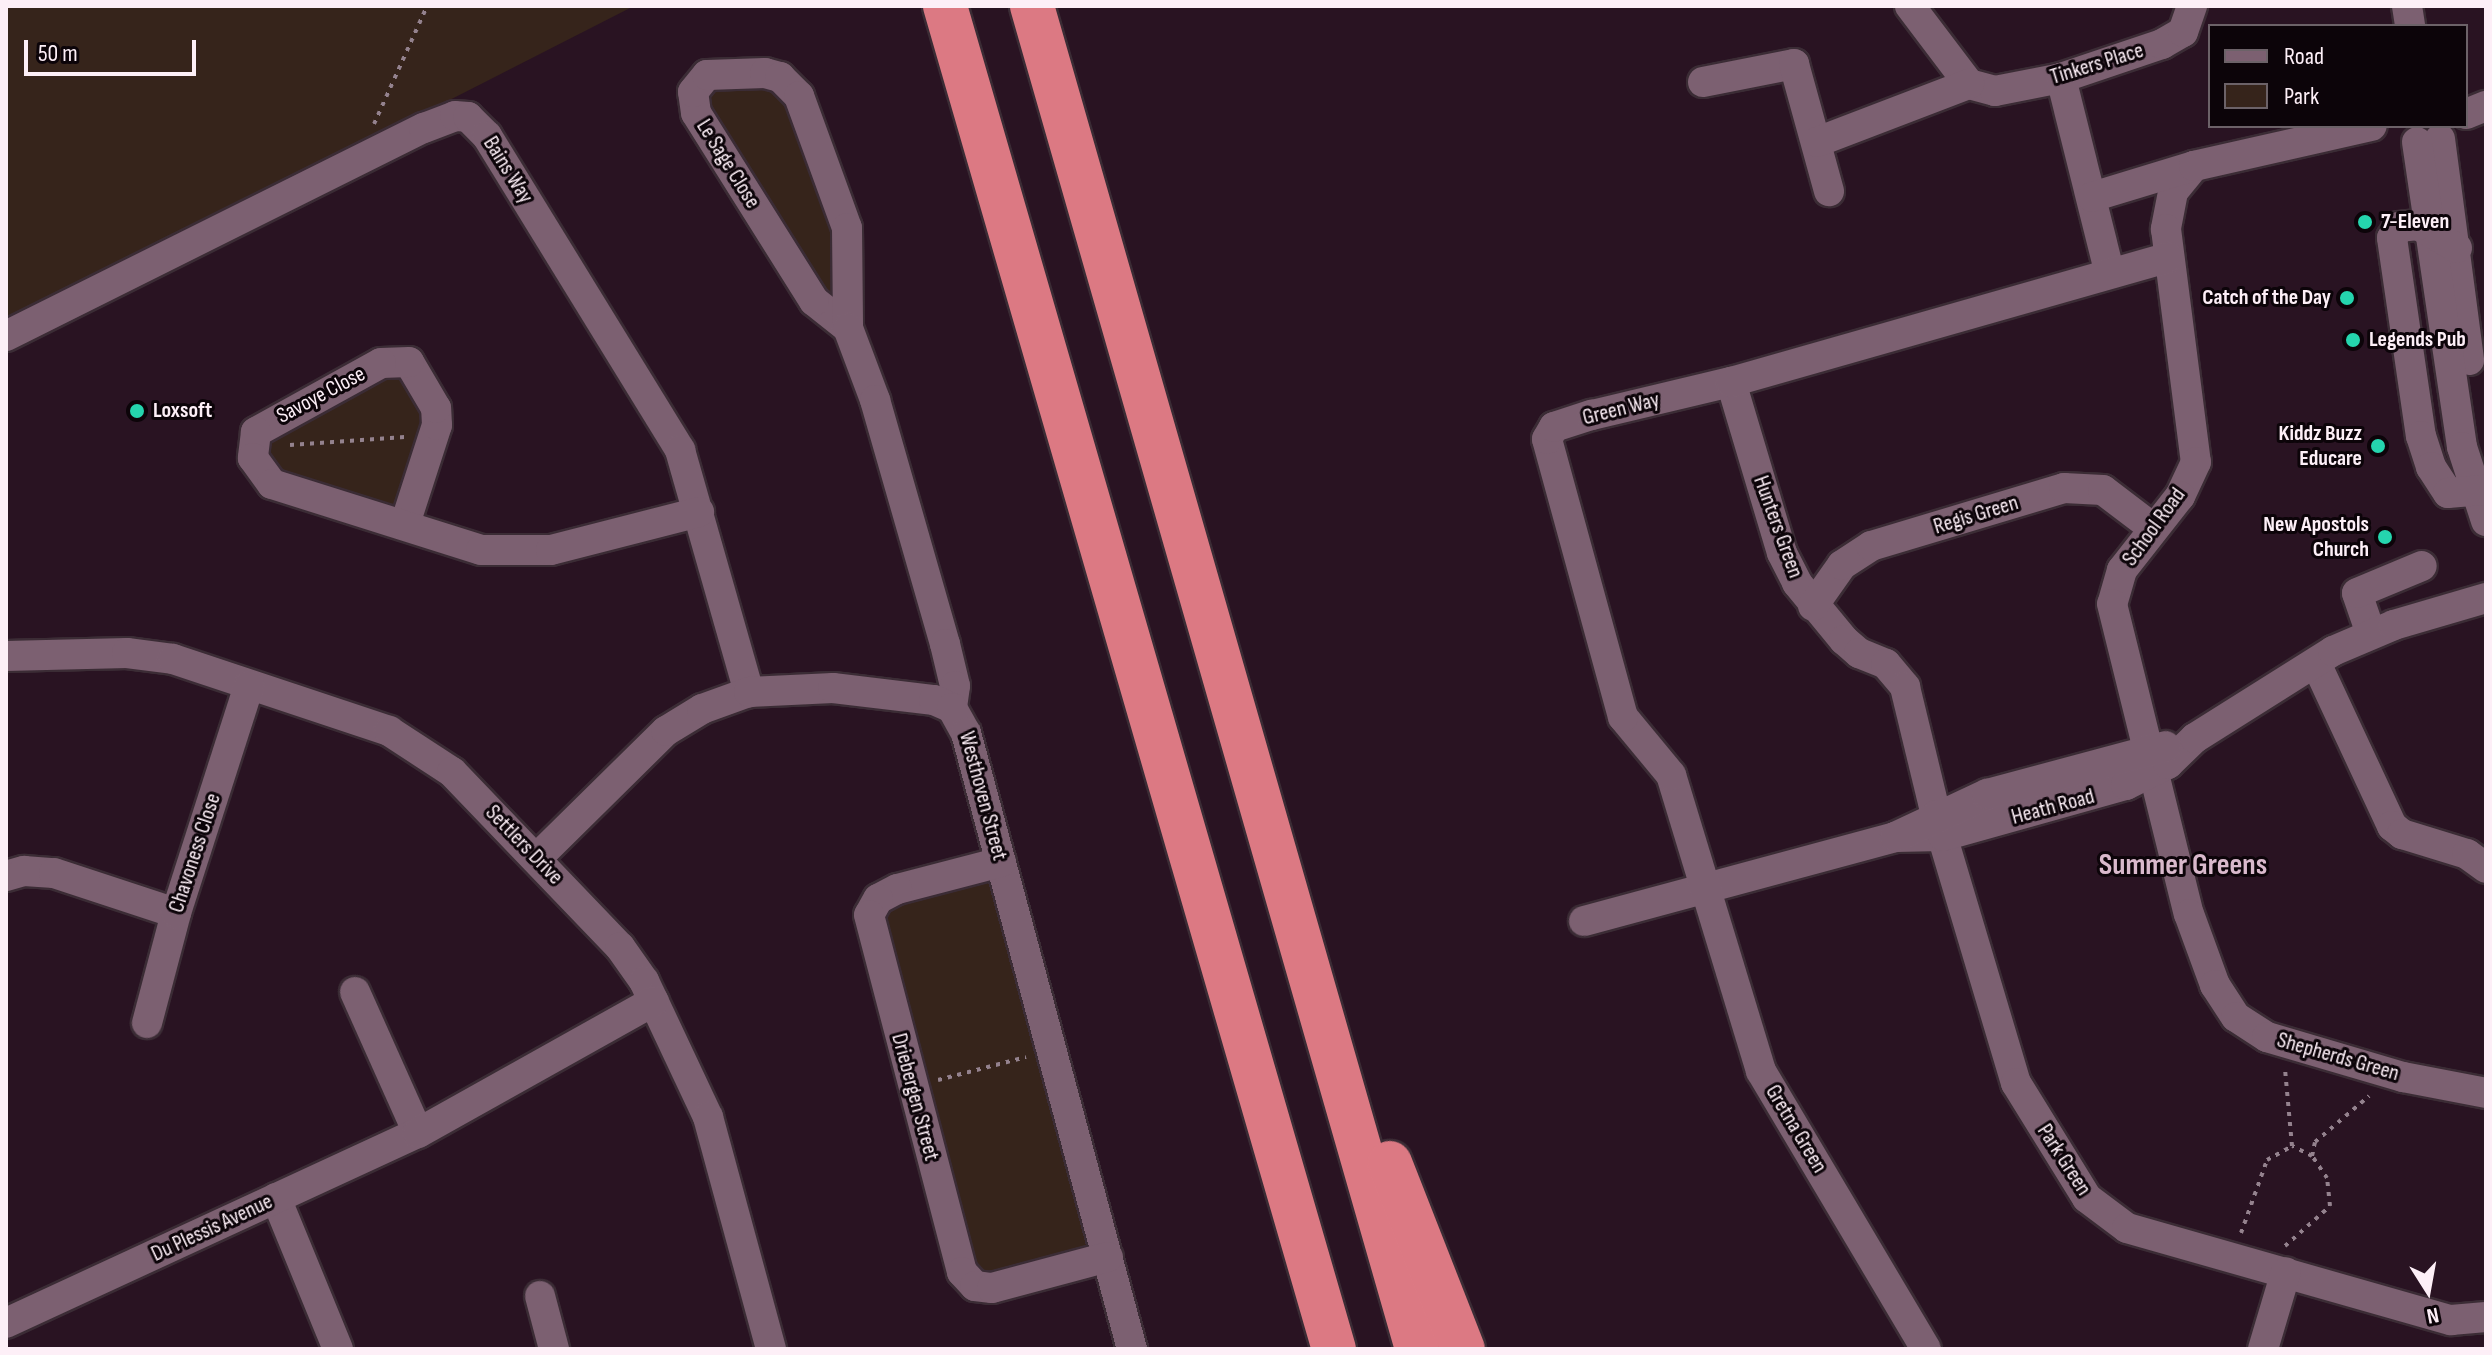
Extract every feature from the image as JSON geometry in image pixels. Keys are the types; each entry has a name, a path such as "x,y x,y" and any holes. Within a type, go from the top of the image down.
{"highway":[{"path":"923,6 944,55 961,68"},
{"path":"945,6 1334,1349"},
{"path":"1032,6 1417,1349"},
{"path":"1060,6 1112,207 1112,228 1103,247"},
{"path":"1293,915 1463,1349"}],"street":[{"path":"1910,6 1975,87"},
{"name":"Tinkers Place","path":"1817,142 1975,87 2061,78 2174,39 2189,24 2192,6"},
{"path":"1703,82 1791,62 1829,191"},
{"name":"Le Sage Close","path":"848,328 814,301 696,113 693,92 707,75 765,73 780,77 799,96 847,228 848,328 875,400 945,644 955,686 952,708"},
{"path":"2061,78 2109,271"},
{"name":"Bains Way","path":"6,336 363,158 455,116 480,126 672,434 699,512 749,692"},
{"path":"2092,197 2194,166 2360,130 2430,132 2444,240 2466,312 2486,521"},
{"name":"School Road","path":"2150,762 2112,604 2122,570 2180,496 2196,462 2169,257 2166,211 2173,192 2194,166"},
{"path":"2444,240 2407,224 2392,238 2421,436 2442,490 2482,482"},
{"name":"Green Way","path":"1704,892 1671,775 1623,717 1547,439 1560,424 1731,382 2109,271 2169,257"},
{"name":"Savoye Close","path":"252,447 263,426 396,359 413,365 436,408 435,435 405,524"},
{"name":"Hunters Green","path":"1731,382 1782,553 1813,606 1859,653 1899,674 1940,826"},
{"path":"252,447 256,468 272,484 481,550 527,554 699,512"},
{"name":"Regis Green","path":"1813,606 1842,565 1871,546 2064,488 2103,490 2153,528"},
{"path":"2371,634 2357,593 2422,566"},
{"name":"Heath Road","path":"2438,610 2486,581"},
{"name":"Heath Road","path":"1584,921 1704,892 1940,826 1987,794 2150,762 2195,738 2316,663 2371,634 2438,610 2486,598"},
{"name":"Settlers Drive","path":"6,656 141,654 375,726 418,746 452,772 620,947 654,1001 708,1117 771,1349"},
{"path":"2316,663 2392,826 2402,834 2467,854 2486,868"},
{"name":"Chavoness Close","path":"147,1023 176,913 249,685"},
{"name":"Westhoven Street","path":"537,858 666,731 702,709 749,692 833,688 934,700 952,708 963,723 1132,1349"},
{"name":"Shepherds Green","path":"2150,762 2189,914 2215,985 2236,1017 2288,1044 2388,1072 2486,1093"},
{"name":"Park Green","path":"1940,826 2016,1083 2067,1172 2112,1220 2451,1320 2486,1317"},
{"name":"Driebergen Street","path":"1001,862 897,889 870,909 868,923 912,1087 967,1280 992,1288 1108,1257"},
{"path":"6,876 24,871 54,873 176,913"},
{"name":"Gretna Green","path":"1704,892 1761,1071 1926,1349"},
{"path":"355,992 418,1133"},
{"name":"Du Plessis Avenue","path":"6,1323 418,1133 654,1001"},
{"path":"276,1198 338,1349"},
{"path":"2263,1349 2274,1269"},
{"path":"540,1296 554,1349"}],"path":[{"path":"363,158 427,6"},
{"path":"252,447 435,435"},
{"path":"2288,1044 2292,1146"},
{"path":"912,1087 1052,1050"},
{"path":"2312,1156 2315,1142 2386,1082 2388,1072"},
{"path":"2233,1258 2267,1160 2292,1146"},
{"path":"2274,1269 2330,1206 2327,1178 2312,1156 2292,1146"}],"green space":[{"path":"6,6 634,6 6,326"},
{"path":"710,86 783,88 837,223 835,292 825,295 707,115"},
{"path":"395,370 429,410 397,512 271,474 263,439"},
{"path":"983,879 996,888 1091,1240 1087,1248 995,1277 974,1269 880,916 890,902"}],"place":[{"name":"7-Eleven","path":"2365,222"},
{"name":"Catch of the Day","path":"2347,298"},
{"name":"Legends Pub","path":"2353,340"},
{"name":"Loxsoft","path":"137,411"},
{"name":"Kiddz Buzz Educare","path":"2378,446"},
{"name":"New Apostols Church","path":"2385,537"}],"district":[{"name":"Summer Greens","path":"2183,865"}]}
